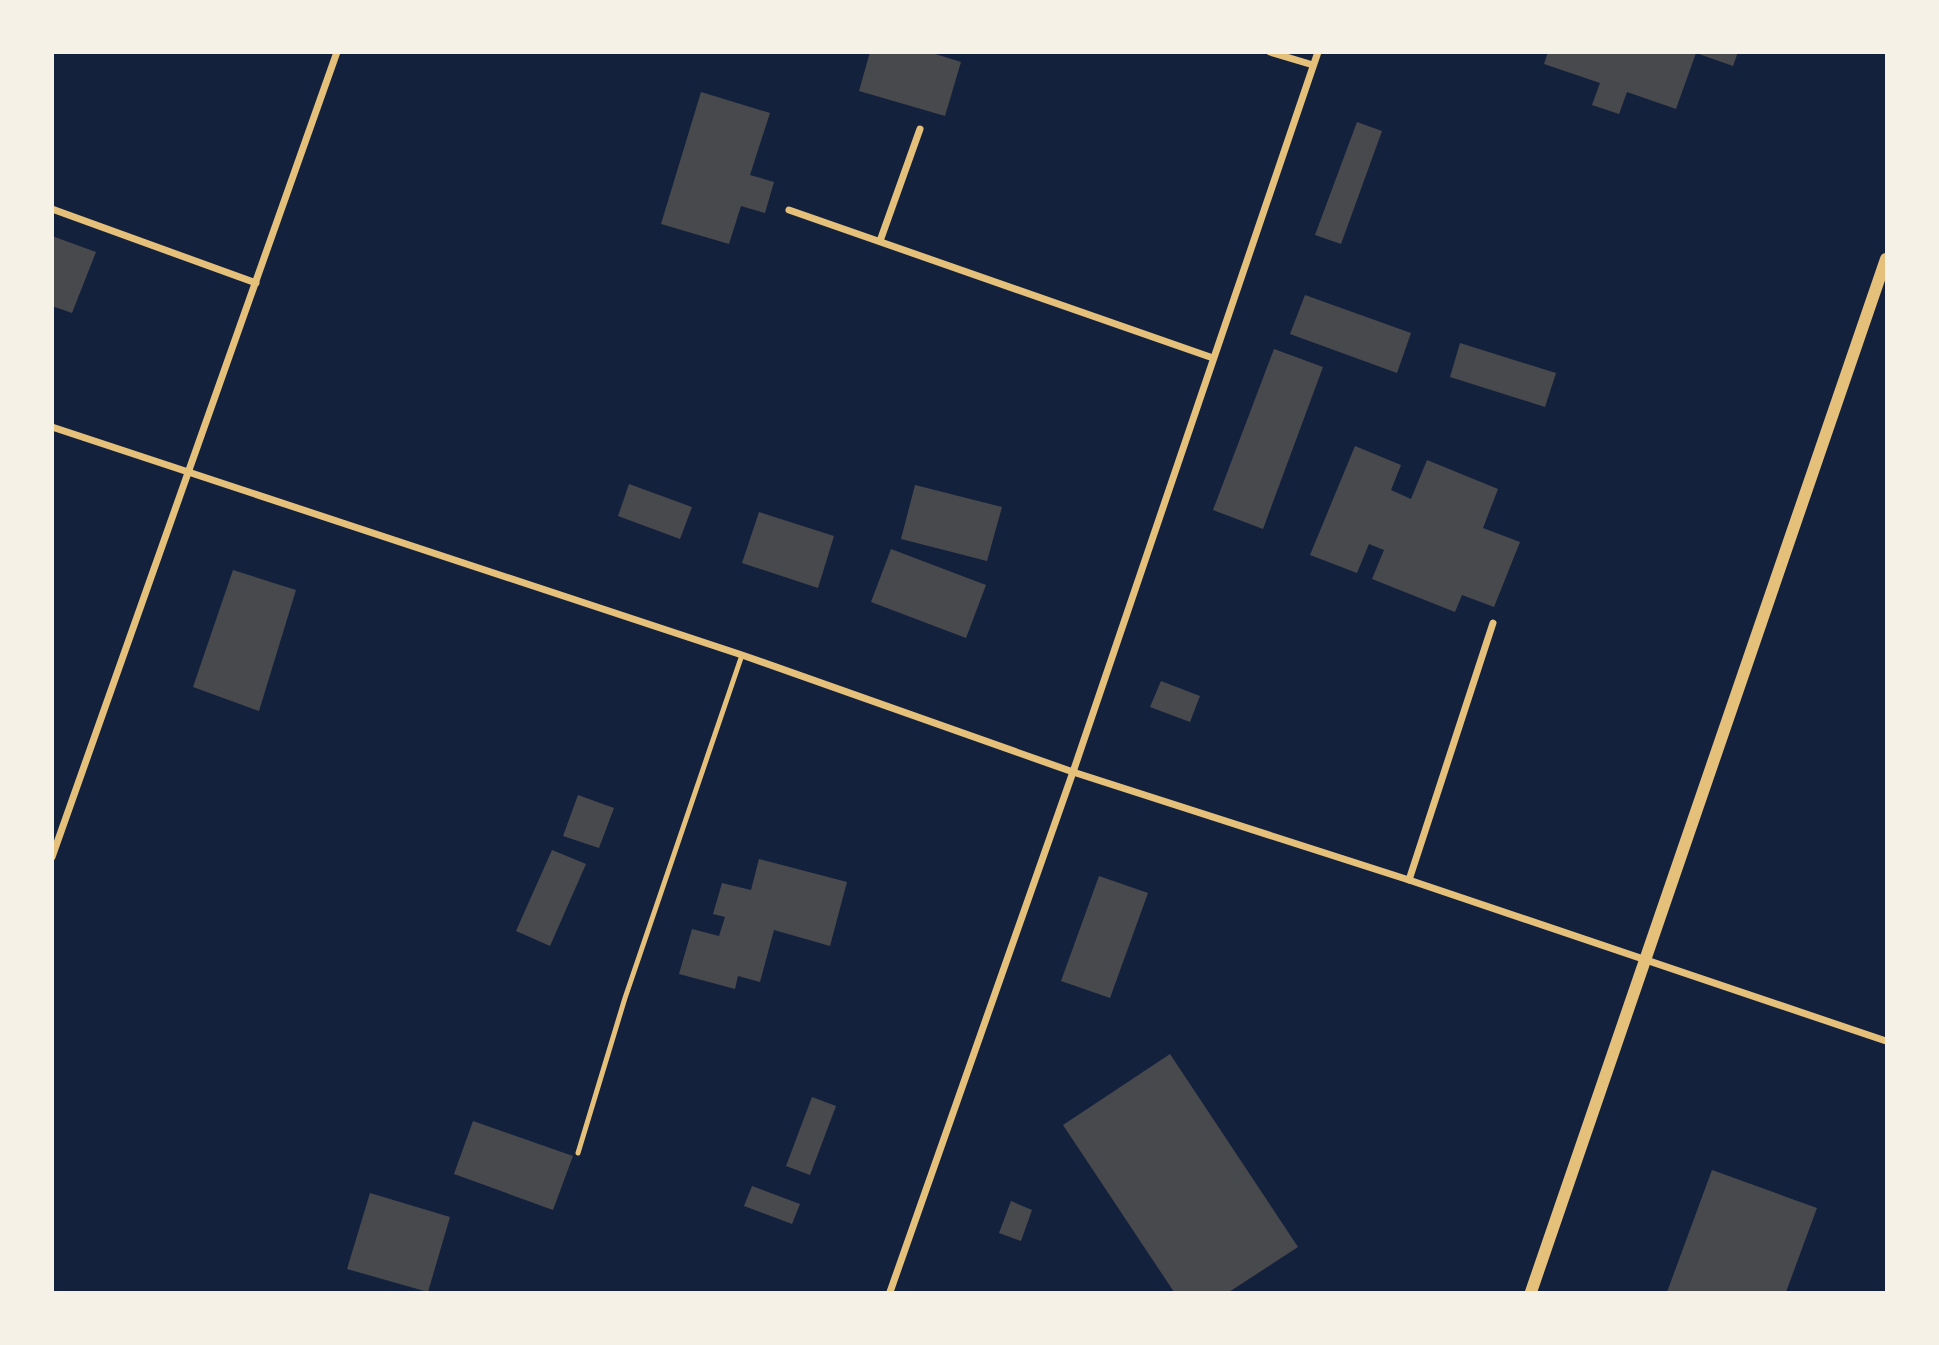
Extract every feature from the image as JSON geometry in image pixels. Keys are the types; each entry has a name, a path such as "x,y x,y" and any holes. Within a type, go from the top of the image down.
{"street":[{"path":"52,858 337,52"},
{"path":"1270,52 1313,65"},
{"path":"890,1293 1073,772 1318,52"},
{"path":"880,241 920,129"},
{"path":"52,209 256,284"},
{"path":"789,210 1213,358"},
{"path":"1531,1293 1886,259"},
{"path":"52,427 742,655 1073,772 1409,880 1886,1041"},
{"path":"1409,880 1493,623"}],"lane":[{"path":"578,1153 625,998 742,655"}],"building":[{"path":"870,52 929,52 961,62 945,116 859,91"},
{"path":"1548,52 1738,52 1733,66 1696,53 1676,109 1627,92 1619,114 1592,105 1600,83 1544,64"},
{"path":"701,92 770,113 750,175 774,182 765,213 741,206 729,244 661,224"},
{"path":"1357,122 1382,131 1341,244 1315,235"},
{"path":"52,236 96,252 72,313 52,306"},
{"path":"1305,295 1411,333 1397,373 1290,334"},
{"path":"1460,343 1556,373 1545,407 1450,377"},
{"path":"1274,349 1323,367 1263,529 1213,510"},
{"path":"1355,446 1401,465 1391,490 1411,499 1427,460 1498,489 1483,528 1520,542 1494,607 1462,595 1455,612 1372,579 1384,550 1369,544 1357,573 1310,555"},
{"path":"629,484 692,507 680,539 618,516"},
{"path":"915,485 1002,507 987,561 901,539"},
{"path":"759,512 834,536 818,588 742,563"},
{"path":"891,549 986,585 966,638 871,602"},
{"path":"233,570 296,590 259,711 193,687"},
{"path":"1161,681 1200,696 1190,722 1150,707"},
{"path":"578,795 614,808 599,848 563,836"},
{"path":"552,850 586,864 550,946 516,931"},
{"path":"759,859 847,882 830,946 774,930 760,982 738,976 735,989 679,974 692,929 719,936 725,917 713,914 722,883 751,890"},
{"path":"1099,876 1148,893 1110,998 1061,981"},
{"path":"1170,1054 1298,1247 1229,1292 1174,1292 1063,1125"},
{"path":"812,1097 836,1106 810,1175 786,1166"},
{"path":"473,1121 573,1156 553,1210 454,1174"},
{"path":"1712,1170 1817,1208 1786,1292 1667,1292"},
{"path":"752,1186 800,1204 792,1224 744,1206"},
{"path":"370,1193 450,1217 428,1292 347,1269"},
{"path":"1011,1201 1032,1210 1021,1241 999,1233"}]}
